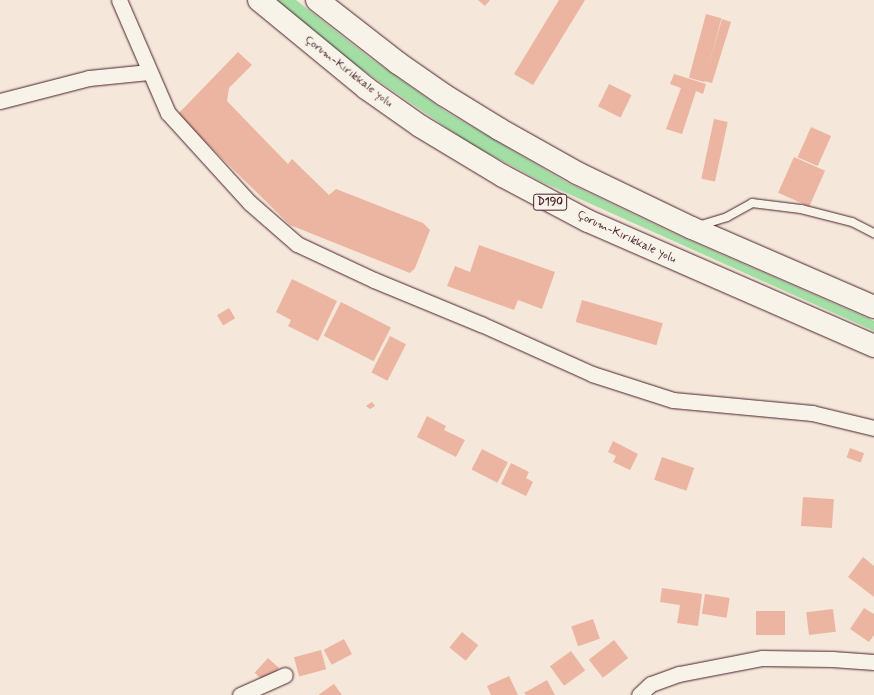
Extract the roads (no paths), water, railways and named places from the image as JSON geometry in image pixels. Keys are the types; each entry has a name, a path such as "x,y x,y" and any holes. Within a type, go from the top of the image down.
{"highway":[{"name":"Çorum-Kırıkkale yolu","path":"259,0 366,88 420,126 503,176 588,221 874,346"},
{"path":"316,0 398,63 499,129 577,173 692,228 874,308"}],"street":[{"path":"119,0 168,113 250,203 297,244 374,280 481,324 592,374 673,400 812,413 874,428"},
{"path":"0,101 89,78 149,72"},
{"path":"639,695 652,684 679,674 762,658 832,659 874,662"},
{"path":"240,695 285,675"}],"lane":[{"path":"692,228 727,217 752,203 816,213 852,222 874,233"}]}
